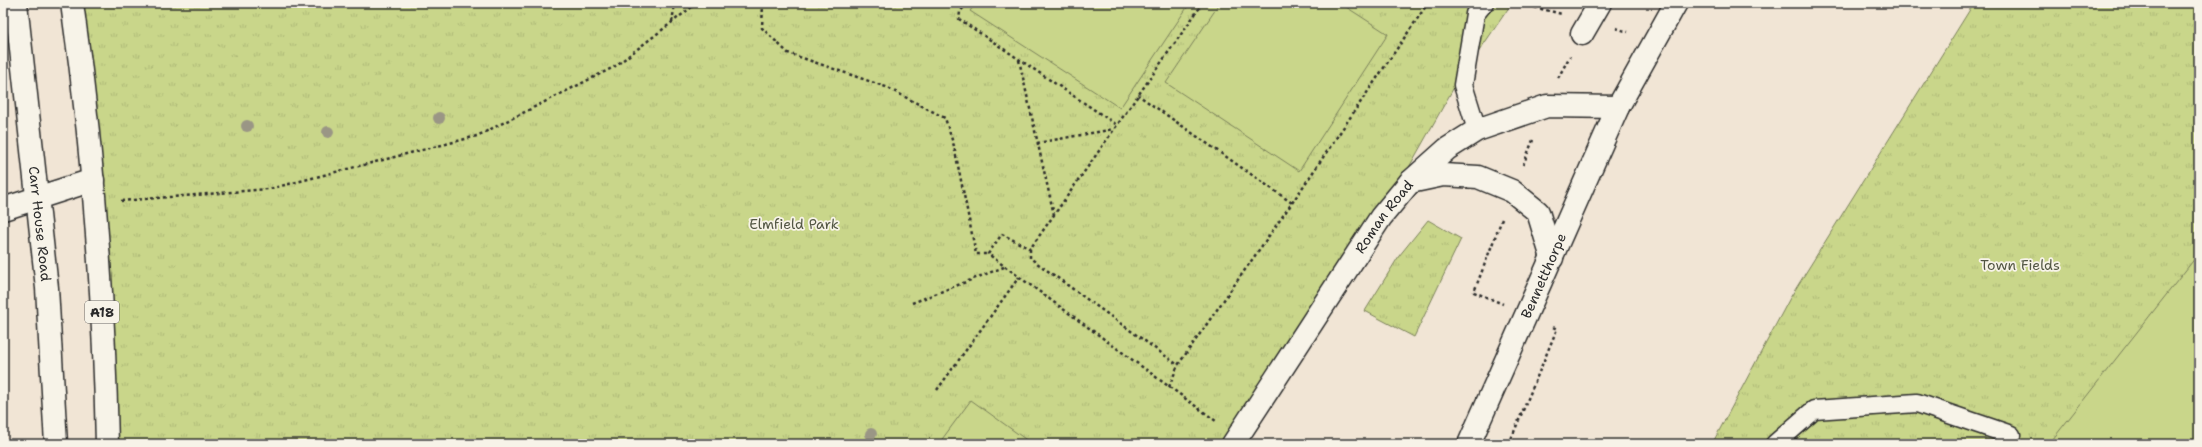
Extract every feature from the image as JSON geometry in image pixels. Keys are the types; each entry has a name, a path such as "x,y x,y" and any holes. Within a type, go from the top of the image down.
{"main road":[{"name":"Carr House Road","path":"16,3 47,288 56,444"},
{"name":"A18","path":"72,3 94,180 105,364 107,444"},
{"path":"1582,34 1600,3"},
{"name":"Bennetthorpe","path":"1469,444 1618,107 1676,3"},
{"name":"Roman Road","path":"1236,440 1381,217 1410,182 1447,149 1477,130 1547,106 1618,107"},
{"path":"1410,182 1443,175 1478,177 1512,191 1538,212 1552,258"},
{"path":"3,209 94,180"}],"lane":[{"path":"1477,130 1464,86 1475,14 1484,3"},
{"path":"1775,444 1814,410 1917,403 2011,435"}],"path":[{"path":"672,22 675,3"},
{"path":"95,204 269,189 478,136 614,67 697,3"},
{"path":"763,3 762,28 788,53 886,88 945,118 954,146 976,254 988,254 1169,387 1236,440"},
{"path":"967,3 960,12 959,19 1117,125"},
{"path":"1178,365 1030,258 1030,249 1203,3"},
{"path":"1169,387 1178,365 1292,203 1428,3"},
{"path":"1019,59 1054,215"},
{"path":"1138,95 1292,203"},
{"path":"1037,143 1114,128"},
{"path":"988,254 1002,234 1030,249"},
{"path":"912,304 1004,266"},
{"path":"937,390 1019,277"}],"green space":[{"name":"Elmfield Park","path":"76,3 1512,3 1453,89 1381,217 1233,444 107,444"},
{"path":"976,3 1190,3 1120,108 970,11"},
{"path":"1220,3 1340,3 1388,34 1299,171 1166,83"},
{"name":"Town Fields","path":"1974,3 2199,3 2199,444 1712,444 1790,298"},
{"path":"1428,220 1461,239 1414,337 1365,311 1399,256"},
{"path":"2196,257 2199,259 2199,444 2049,444"},
{"path":"971,400 1032,444 943,444 940,442"}]}
